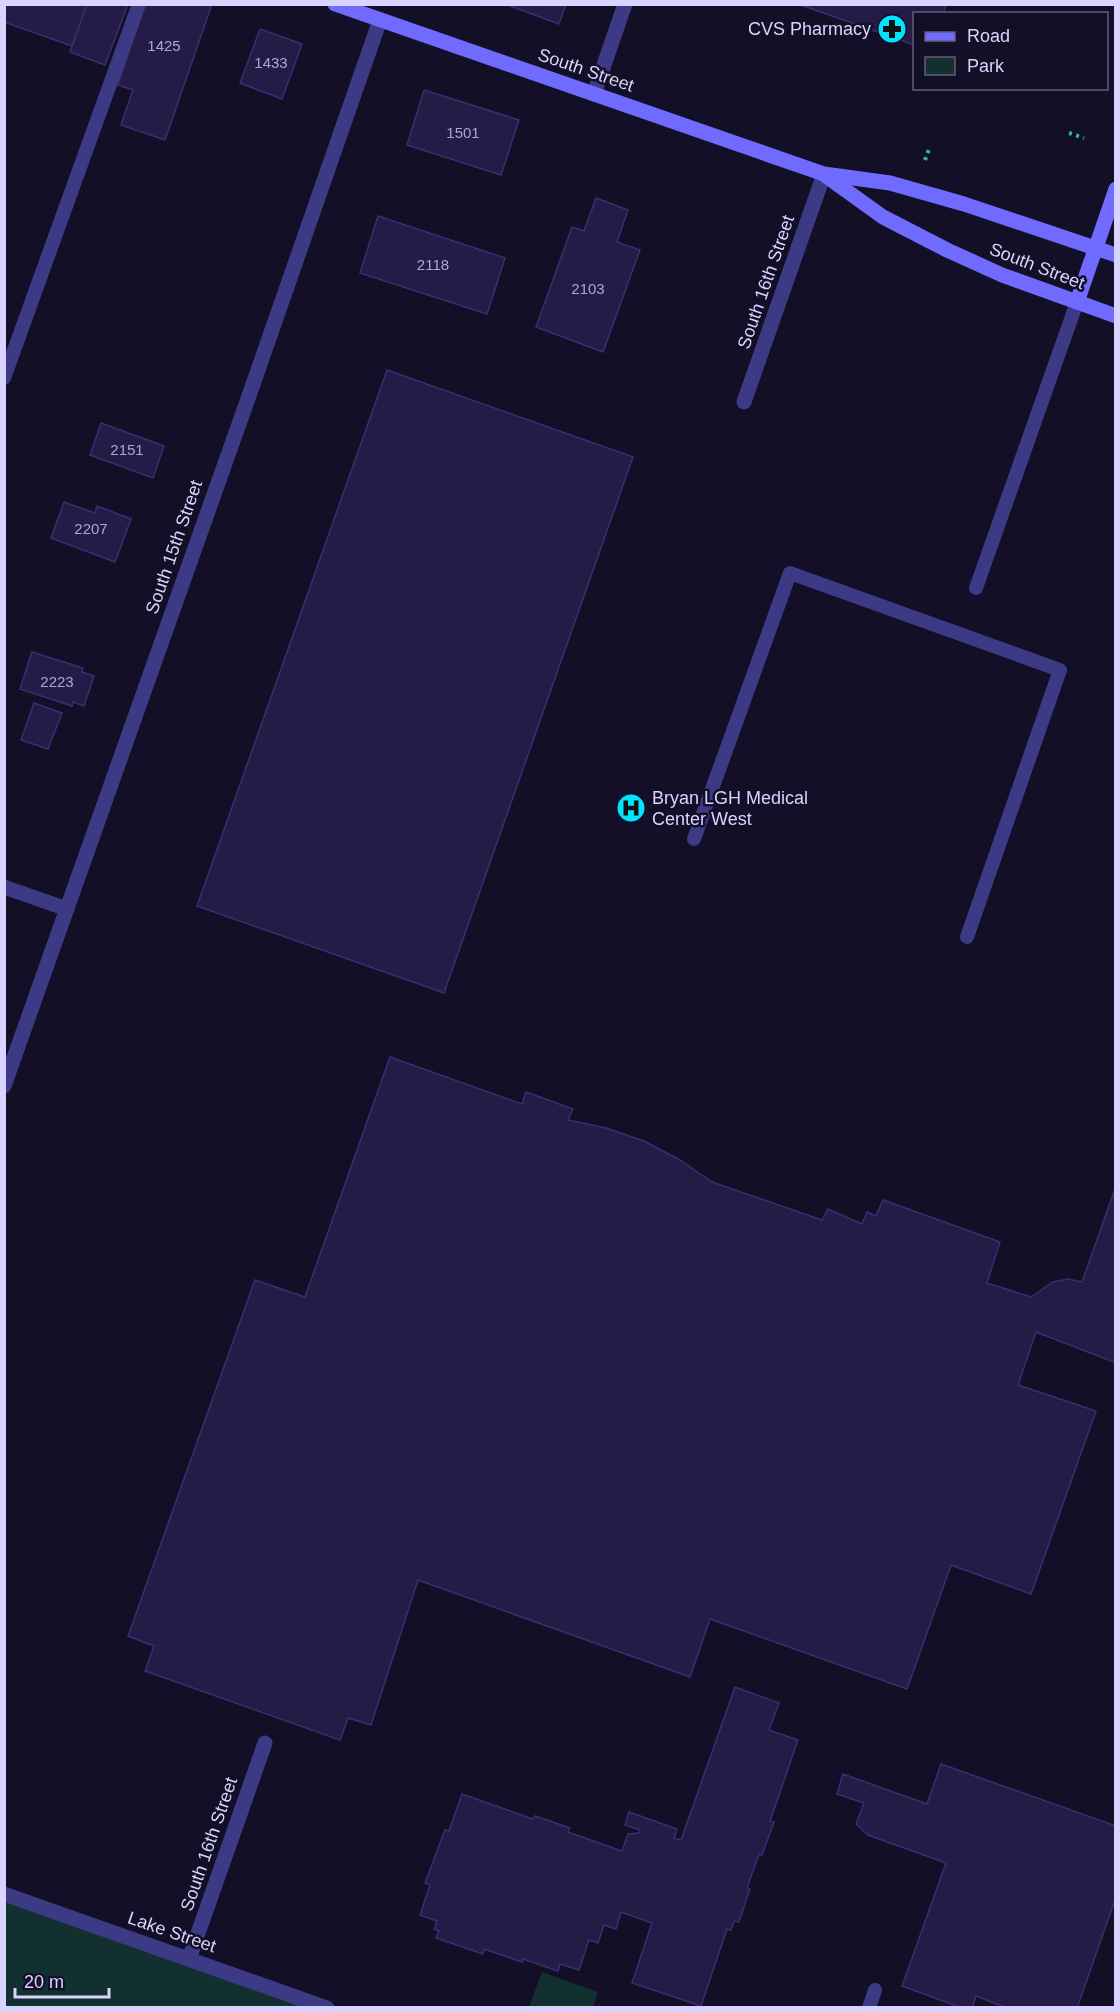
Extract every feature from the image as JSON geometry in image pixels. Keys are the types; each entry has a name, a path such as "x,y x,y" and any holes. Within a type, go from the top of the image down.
{"main road":[{"name":"South Street","path":"335,4 824,174 890,183 964,204 1116,255"},
{"name":"South Street","path":"824,174 883,217 947,250 1002,275 1116,316"},
{"path":"1077,302 1116,189"}],"street":[{"path":"594,94 625,4"},
{"name":"South 15th Street","path":"4,1086 380,20"},
{"name":"South 16th Street","path":"744,402 824,174"},
{"path":"4,887 67,909"},
{"name":"South 16th Street","path":"189,1959 265,1743"},
{"name":"Lake Street","path":"4,1894 327,2007"}],"lane":[{"path":"4,378 139,4"},
{"path":"976,588 1077,302"},
{"path":"694,839 789,573 1060,670 967,937"},
{"path":"869,2007 875,1990"}],"path":[{"path":"1069,133 1084,138"},
{"path":"925,160 929,149"}],"green space":[{"path":"5,1894 327,2008 5,2008"},
{"path":"542,1972 598,1992 593,2007 529,2007"}],"building":[{"path":"4,4 87,5 72,46 4,22"},
{"path":"87,4 128,4 105,65 70,52"},
{"path":"145,4 204,4 211,7 165,140 121,125 133,90 118,85"},
{"path":"505,4 566,4 559,24"},
{"name":"CVS Pharmacy","path":"798,4 946,4 944,12 913,12 913,45"},
{"path":"260,29 302,44 282,99 240,83"},
{"path":"424,90 519,120 501,175 407,145"},
{"path":"596,198 628,210 617,242 640,250 603,352 536,327 572,227 584,231"},
{"path":"378,216 505,258 487,314 360,273"},
{"path":"387,370 633,457 444,993 197,906"},
{"path":"101,423 164,446 153,478 90,455"},
{"path":"64,502 95,513 97,506 131,519 115,562 51,538"},
{"path":"32,652 83,668 82,672 94,676 84,706 73,702 72,706 20,689"},
{"path":"34,703 62,713 48,749 21,740"},
{"path":"390,1057 522,1104 526,1092 573,1109 568,1120 606,1128 644,1141 680,1160 712,1182 822,1220 828,1209 862,1224 867,1212 876,1216 883,1200 1000,1242 987,1283 1031,1297 1053,1282 1068,1279 1082,1282 1116,1186 1116,1363 1036,1332 1018,1385 1096,1411 1031,1594 951,1565 907,1689 710,1619 690,1677 418,1580 371,1725 348,1718 340,1740 145,1671 154,1646 128,1636 255,1280 305,1297"},
{"path":"735,1687 779,1703 769,1730 798,1740 770,1821 774,1822 747,1888 750,1889 739,1922 734,1921 731,1930 727,1929 701,2006 632,1983 652,1923 621,1912 616,1929 604,1925 598,1943 589,1940 579,1970 560,1964 558,1971 484,1949 483,1954 436,1938 439,1931 434,1929 437,1921 420,1915 430,1885 425,1883 445,1830 449,1831 462,1794 533,1819 535,1816 570,1828 568,1832 622,1851 628,1834 639,1833 640,1830 625,1825 629,1812 677,1829 674,1838 681,1840"},
{"path":"941,1764 1116,1826 1116,1897 1077,2008 1007,2008 976,1996 972,2008 962,2008 902,1986 946,1863 868,1835 856,1824 864,1803 837,1794 843,1774 927,1804"}],"place":[{"name":"CVS Pharmacy","path":"892,29"},
{"name":"Bryan LGH Medical Center West","path":"631,808"}]}
